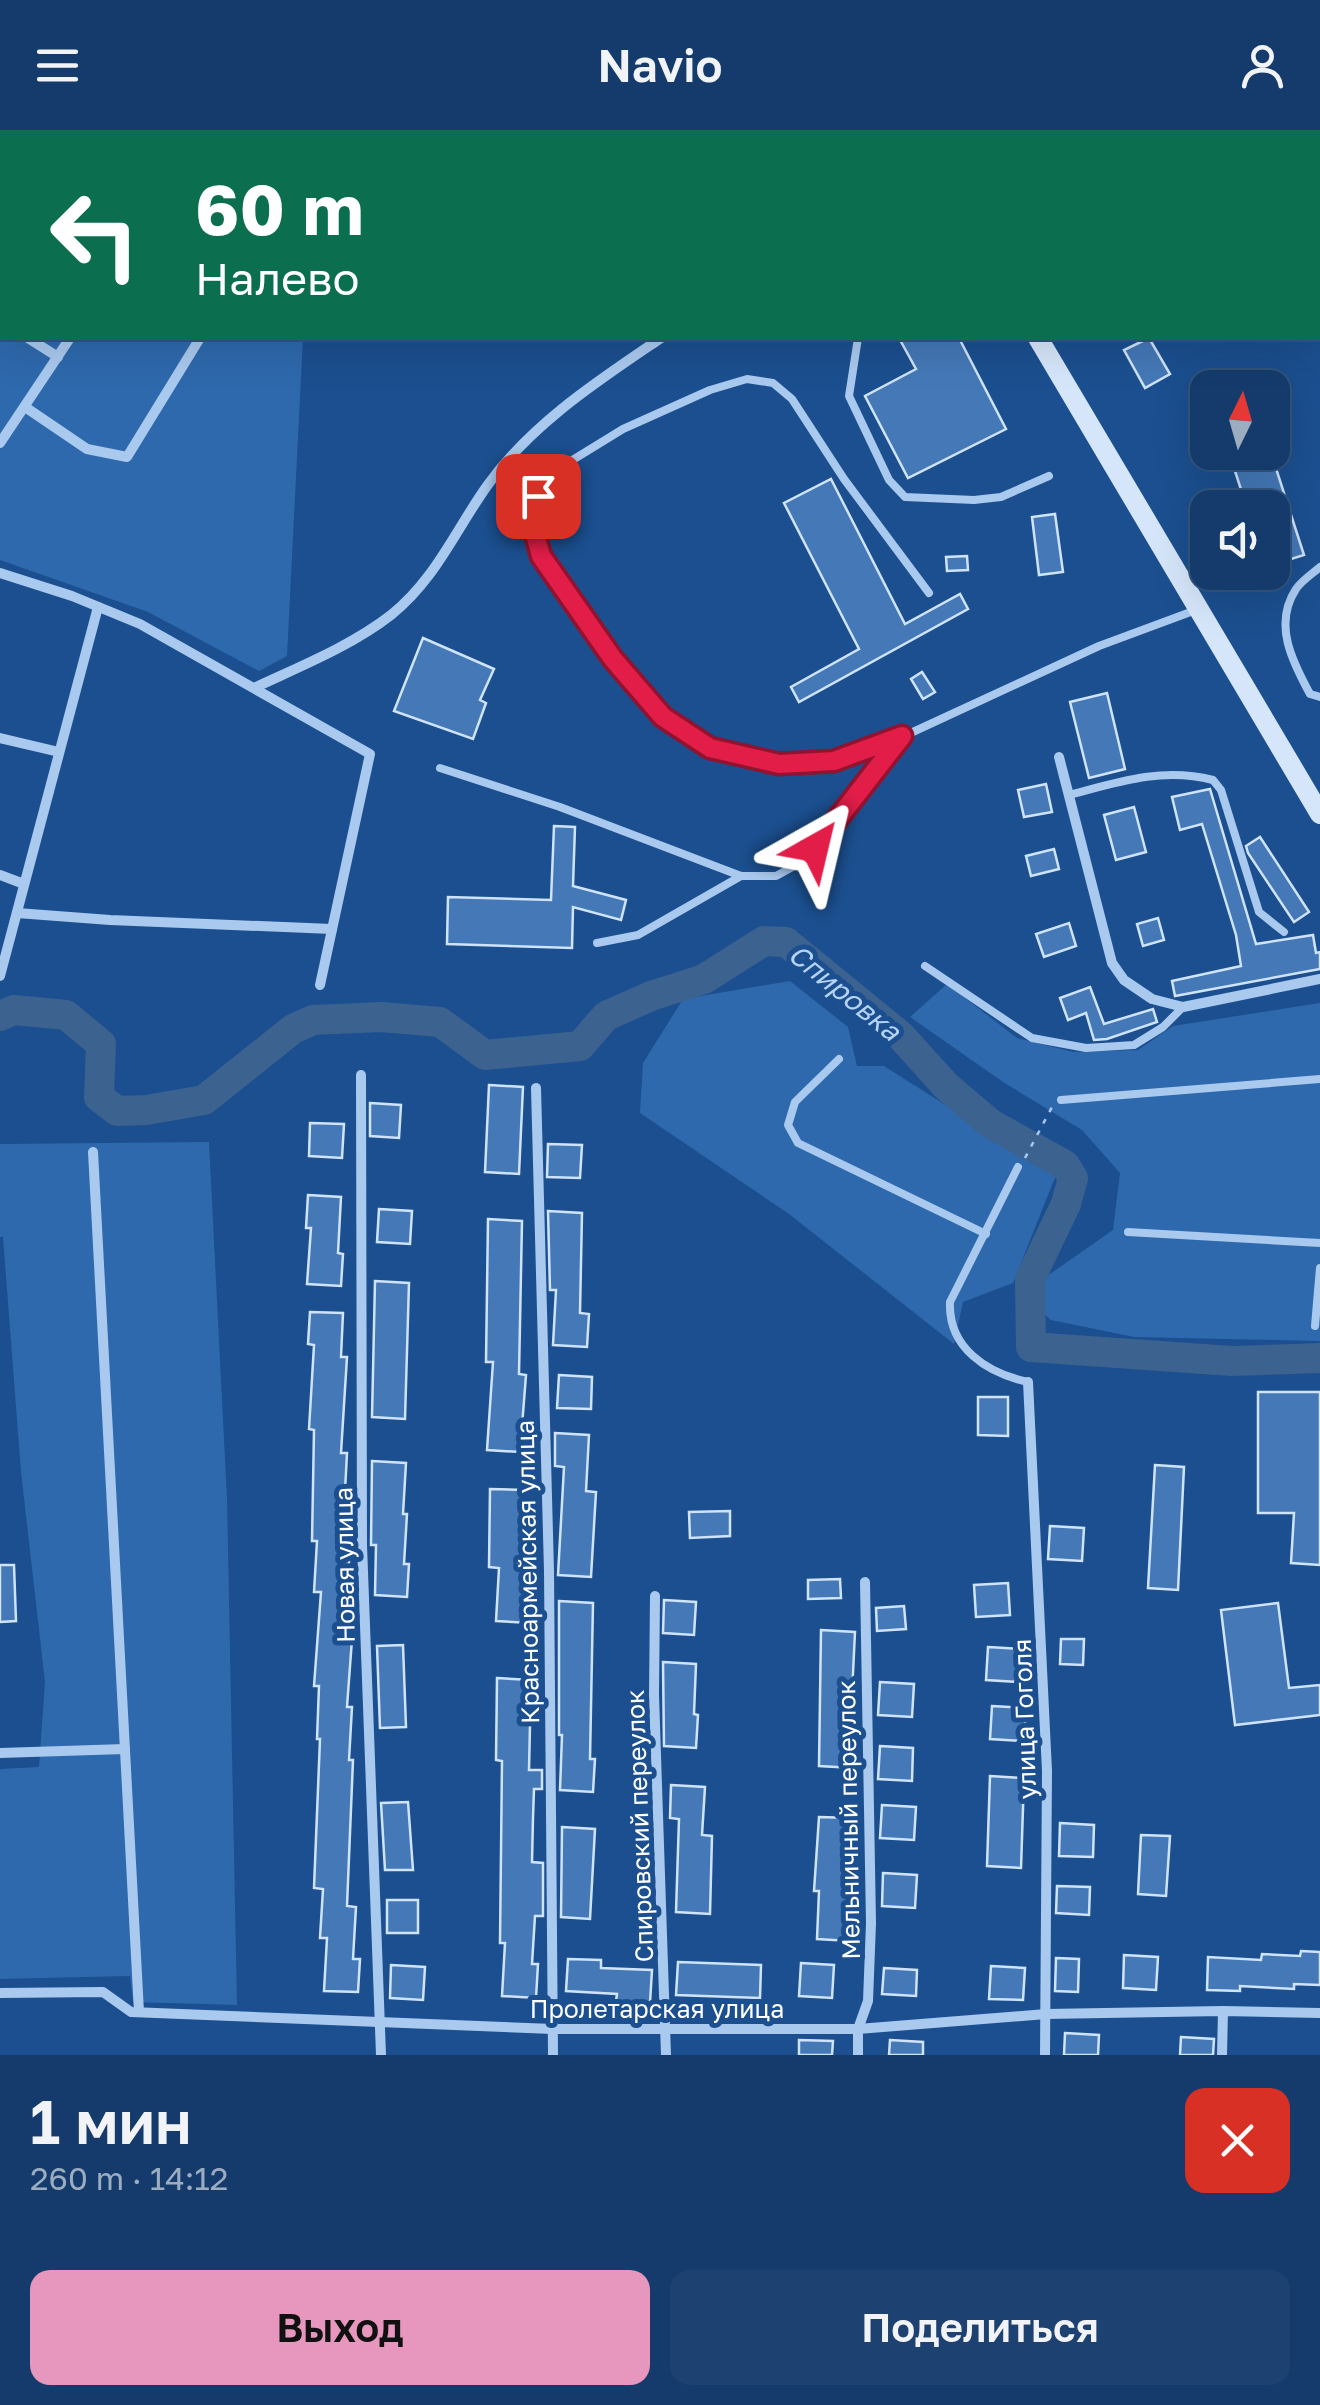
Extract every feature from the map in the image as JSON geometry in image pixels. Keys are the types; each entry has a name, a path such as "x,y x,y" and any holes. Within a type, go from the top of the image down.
{"main road":[{"path":"1039,340 1320,814"}],"street":[{"path":"31,340 58,357"},
{"path":"0,444 69,340"},
{"path":"24,407 87,449 127,457 199,340"},
{"path":"256,687 348,642 391,615 427,580 487,486 520,448 554,415 658,340"},
{"path":"0,573 140,624 370,754 320,985"},
{"path":"0,976 98,606"},
{"path":"0,738 59,752"},
{"path":"1059,757 1112,963 1124,980 1152,999 1184,1007 1320,979"},
{"path":"0,875 24,884"},
{"path":"17,913 332,928"},
{"name":"Новая улица","path":"361,1075 362,1545 381,2055"},
{"name":"Красноармейская улица","path":"536,1088 549,1571 553,2055"},
{"path":"92,1152 139,2012"},
{"name":"улица Гоголя","path":"1028,1382 1047,1771 1045,2055"},
{"name":"Мельничный переулок","path":"858,2055 858,2029 868,2001 872,1923 865,1582"},
{"name":"Спировский переулок","path":"655,1596 654,1695 666,2055"},
{"path":"0,1753 125,1749"},
{"name":"Пролетарская улица","path":"0,1993 103,1992 131,2012 552,2029 858,2029 1046,2014 1222,2010 1320,2013"},
{"path":"1222,2010 1222,2055"}],"lane":[{"path":"858,340 849,396 889,480 905,497 1001,497 1049,476"},
{"path":"929,593 844,479 792,398 773,383 747,379 710,390 624,430 554,472 538,496 532,523 541,556 613,659 663,717 710,748 779,764 834,761 902,736 1099,646 1197,610"},
{"path":"1320,567 1296,588 1283,626 1293,663 1310,694 1320,696"},
{"path":"440,768 560,807 741,876 776,876 798,864 902,736"},
{"path":"1068,794 1143,775 1173,773 1214,780 1221,790 1259,912 1284,932"},
{"path":"597,944 638,935 741,876"},
{"path":"925,966 1032,1038 1086,1048 1134,1045 1163,1027 1184,1007"},
{"path":"839,1058 795,1102 788,1125 798,1143 986,1234"},
{"path":"1061,1100 1320,1079"},
{"path":"1018,1167 950,1302 949,1321 964,1349 984,1366 1005,1377 1028,1382"},
{"path":"1128,1232 1320,1242"},
{"path":"1315,1326 1320,1268"}],"path":[{"path":"1029,1152 1053,1105 1061,1100"}],"shaded area":[{"path":"0,340 303,340 287,656 259,671 148,612 0,560"},
{"path":"790,981 848,1027 857,1066 884,1066 1056,1175 1013,1283 963,1302 954,1344 789,1214 640,1113 643,1063 683,999"},
{"path":"947,984 1017,1038 1073,1052 1138,1050 1173,1026 1320,1003 1320,1341 1134,1337 1051,1320 1035,1306 1037,1283 1113,1230 1120,1173 1082,1130 1003,1082 910,1017"},
{"path":"209,1142 227,1499 237,2005 133,2002 130,1976 0,1979 0,1769 39,1767 45,1682 0,1237 0,1144"}],"building":[{"path":"900,340 960,340 1006,429 908,478 865,396 916,369"},
{"path":"1150,340 1170,374 1145,388 1124,350"},
{"path":"1235,470 1277,470 1283,490 1241,490"},
{"path":"831,479 905,624 960,594 968,609 799,702 791,687 859,649 784,503"},
{"path":"1290,512 1304,555 1290,559"},
{"path":"1055,514 1063,572 1039,575 1032,517"},
{"path":"967,556 968,570 947,571 946,557"},
{"path":"423,638 494,669 480,700 486,703 473,739 394,711"},
{"path":"922,672 935,692 923,699 911,679"},
{"path":"1107,693 1125,769 1089,778 1070,702"},
{"path":"1046,784 1052,812 1024,817 1018,790"},
{"path":"1210,789 1256,944 1313,935 1316,953 1320,952 1320,969 1175,996 1172,981 1241,966 1236,935 1202,824 1180,830 1172,797"},
{"path":"1134,807 1146,852 1116,860 1104,815"},
{"path":"554,826 575,827 573,886 626,900 621,920 573,907 572,948 447,944 448,897 551,900"},
{"path":"1260,837 1309,912 1294,922 1248,853 1246,846"},
{"path":"1054,849 1059,869 1031,876 1026,856"},
{"path":"1158,918 1164,940 1143,946 1137,924"},
{"path":"1069,923 1076,946 1044,957 1036,934"},
{"path":"1090,987 1104,1024 1153,1009 1157,1022 1094,1040 1086,1013 1068,1020 1060,998"},
{"path":"489,1085 523,1087 519,1174 485,1172"},
{"path":"370,1103 401,1105 399,1138 370,1136"},
{"path":"310,1123 344,1124 342,1158 309,1156"},
{"path":"548,1144 582,1145 580,1178 547,1177"},
{"path":"308,1195 341,1197 341,1286 307,1284 311,1228 306,1228"},
{"path":"379,1209 412,1211 410,1244 377,1242"},
{"path":"548,1211 582,1213 580,1313 589,1314 587,1347 553,1345 556,1290 550,1290"},
{"path":"488,1219 522,1221 519,1374 526,1375 520,1452 487,1450 493,1362 486,1362"},
{"path":"375,1281 409,1283 405,1419 372,1417"},
{"path":"310,1312 343,1313 341,1357 347,1357 341,1453 347,1453 346,1611 354,1612 347,1707 352,1707 349,1760 353,1760 347,1906 356,1907 353,1959 360,1959 358,1992 324,1991 327,1938 320,1938 323,1889 314,1888 320,1739 319,1686 314,1686 321,1592 314,1592 317,1541 312,1541 314,1430 309,1429 314,1345 308,1344"},
{"path":"559,1375 592,1377 591,1409 557,1408"},
{"path":"1258,1392 1320,1392 1320,1565 1291,1563 1294,1513 1258,1513"},
{"path":"978,1397 1008,1397 1008,1436 978,1435"},
{"path":"555,1433 589,1435 586,1491 596,1492 591,1577 558,1575 564,1467 555,1466"},
{"path":"372,1461 406,1463 403,1514 407,1514 407,1597 375,1595"},
{"path":"1155,1465 1184,1467 1178,1590 1148,1588"},
{"path":"490,1489 524,1490 522,1590 531,1590 529,1623 496,1621 499,1568 489,1567"},
{"path":"730,1511 730,1536 690,1538 689,1512"},
{"path":"1050,1526 1084,1528 1082,1561 1048,1559"},
{"path":"0,1565 14,1565 16,1621 0,1622"},
{"path":"840,1579 841,1598 808,1599 808,1580"},
{"path":"1008,1583 1010,1615 976,1617 974,1585"},
{"path":"664,1600 696,1602 694,1635 663,1633"},
{"path":"559,1601 593,1603 593,1792 560,1790"},
{"path":"1278,1603 1289,1688 1320,1685 1320,1715 1235,1725 1221,1610"},
{"path":"904,1606 906,1629 877,1631 876,1608"},
{"path":"821,1630 855,1632 850,1735 854,1735 853,1768 819,1766"},
{"path":"1061,1639 1084,1639 1083,1665 1060,1664"},
{"path":"403,1645 406,1727 380,1728 377,1646"},
{"path":"988,1647 1022,1649 1020,1682 986,1680"},
{"path":"663,1662 696,1664 696,1748 664,1746"},
{"path":"497,1678 531,1680 529,1770 542,1770 542,1789 534,1789 533,1818 532,1862 543,1863 543,1916 535,1916 532,1964 538,1964 536,1998 502,1996 505,1943 500,1943 502,1761 496,1760"},
{"path":"880,1682 914,1684 912,1717 878,1715"},
{"path":"992,1706 1026,1708 1024,1741 990,1739"},
{"path":"880,1746 913,1748 912,1781 878,1779"},
{"path":"990,1776 1024,1778 1021,1868 987,1866"},
{"path":"671,1785 705,1787 702,1835 712,1836 710,1914 676,1912 679,1819 670,1818"},
{"path":"408,1802 413,1870 385,1870 381,1803"},
{"path":"882,1805 916,1807 914,1840 880,1838"},
{"path":"819,1817 853,1818 847,1907 852,1908 850,1941 817,1939 819,1891 814,1891"},
{"path":"1060,1823 1094,1825 1093,1857 1059,1856"},
{"path":"562,1827 595,1829 590,1919 561,1917"},
{"path":"1141,1835 1170,1836 1166,1896 1138,1894"},
{"path":"883,1873 917,1875 915,1908 882,1906"},
{"path":"1057,1886 1090,1887 1089,1915 1056,1913"},
{"path":"387,1900 418,1900 418,1933 387,1933"},
{"path":"1301,1951 1320,1952 1320,1985 1207,1990 1208,1957 1261,1960 1262,1954 1300,1956"},
{"path":"1124,1955 1158,1957 1156,1990 1123,1988"},
{"path":"1056,1958 1079,1959 1078,1992 1055,1991"},
{"path":"568,1959 601,1960 601,1968 652,1970 650,2003 616,2001 617,1994 566,1991"},
{"path":"678,1962 761,1965 760,1998 676,1995"},
{"path":"801,1963 834,1965 832,1998 799,1996"},
{"path":"391,1965 425,1967 423,2000 390,1998"},
{"path":"991,1966 1025,1968 1023,2000 989,1999"},
{"path":"884,1968 917,1970 916,1996 882,1994"},
{"path":"1065,2033 1099,2035 1098,2055 1064,2055"},
{"path":"1181,2037 1214,2039 1213,2055 1180,2055"},
{"path":"799,2040 833,2041 832,2055 799,2055"},
{"path":"890,2040 923,2042 923,2055 889,2055"}],"waterway":[{"name":"Спировка","path":"0,1016 14,1010 66,1015 101,1044 99,1097 117,1111 146,1110 204,1100 293,1029 313,1020 381,1017 440,1022 485,1055 580,1046 606,1016 704,979 764,941 786,942 901,1036 946,1086 991,1124 1065,1165 1073,1178 1066,1204 1030,1279 1031,1347 1232,1361 1320,1358"}],"route":[{"path":"538,496 532,523 541,556 613,659 663,717 710,748 779,764 834,761 902,736 815,848"}]}
